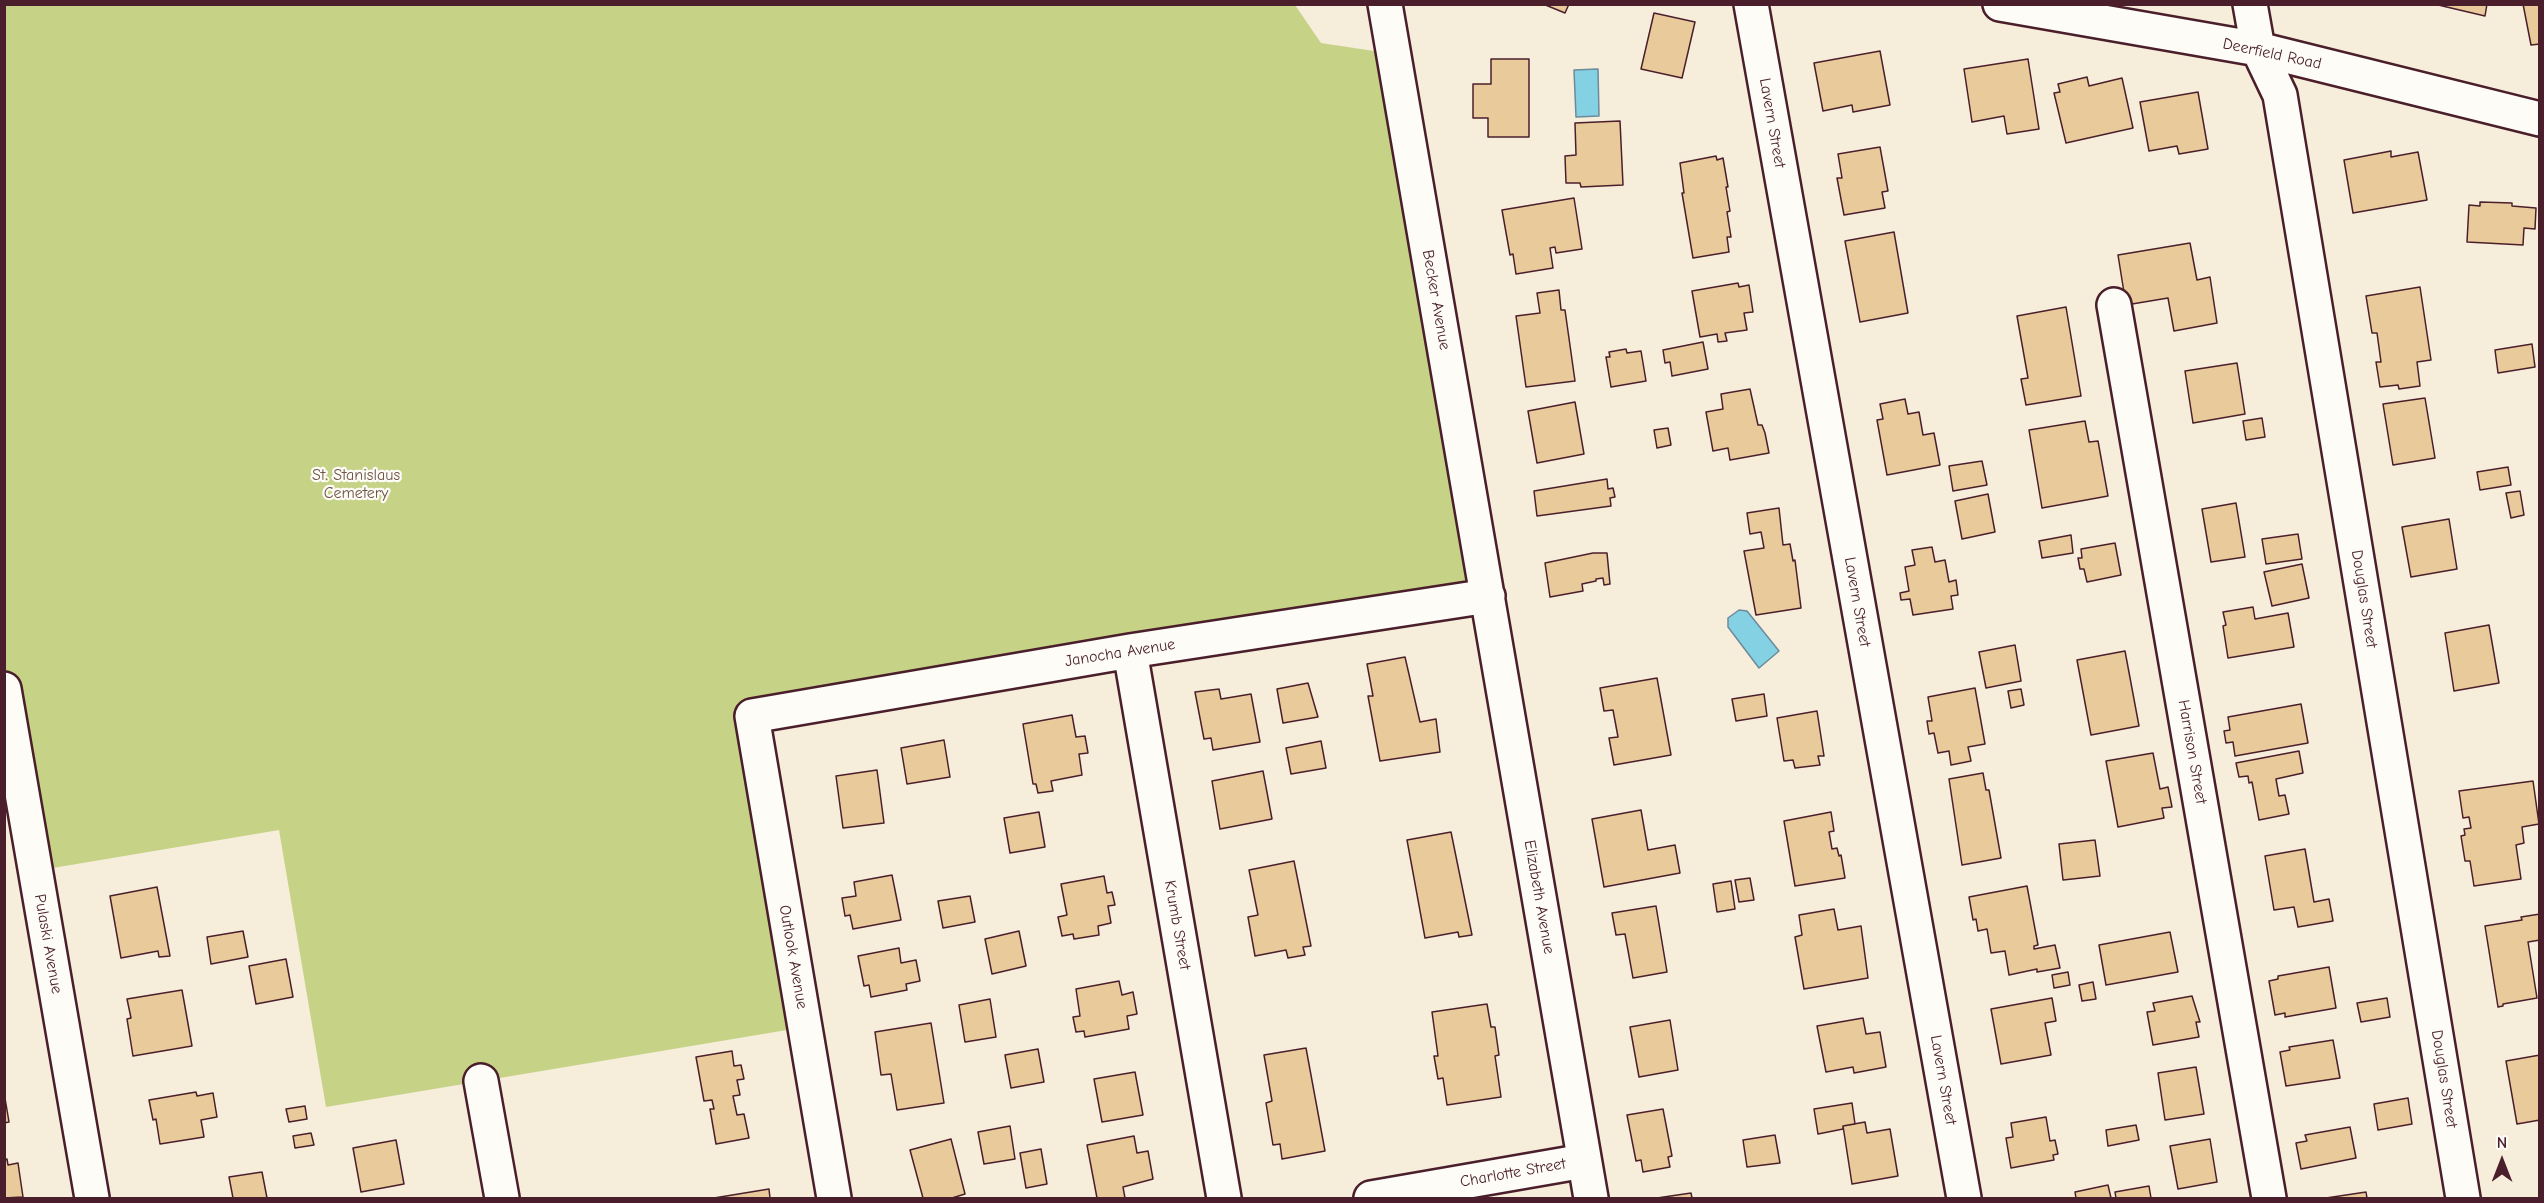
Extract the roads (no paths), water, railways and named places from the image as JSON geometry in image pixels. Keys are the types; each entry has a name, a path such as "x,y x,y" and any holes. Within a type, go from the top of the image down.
{"street":[{"name":"Becker Avenue","path":"1385,4 1488,596"},
{"name":"Lavern Street","path":"1751,4 1964,1198"},
{"name":"Deerfield Road","path":"2000,4 2258,49 2540,119"},
{"name":"Douglas Street","path":"2250,4 2258,49 2280,95 2463,1198"},
{"name":"Harrison Street","path":"2114,305 2269,1198"},
{"name":"Janocha Avenue","path":"752,716 1130,651 1488,596"},
{"name":"Elizabeth Avenue","path":"1488,596 1591,1198"},
{"name":"Krumb Street","path":"1130,651 1224,1198"},
{"name":"Pulaski Avenue","path":"4,689 92,1198"},
{"name":"Outlook Avenue","path":"752,716 834,1198"},
{"path":"481,1081 502,1198"},
{"name":"Charlotte Street","path":"1371,1198 1584,1161"}],"water":[{"path":"1598,69 1599,116 1576,117 1574,70"},
{"path":"1739,610 1747,611 1779,651 1759,668 1728,627 1728,618"}],"park label":[{"name":"St. Stanislaus Cemetery","path":"356,484"}]}
